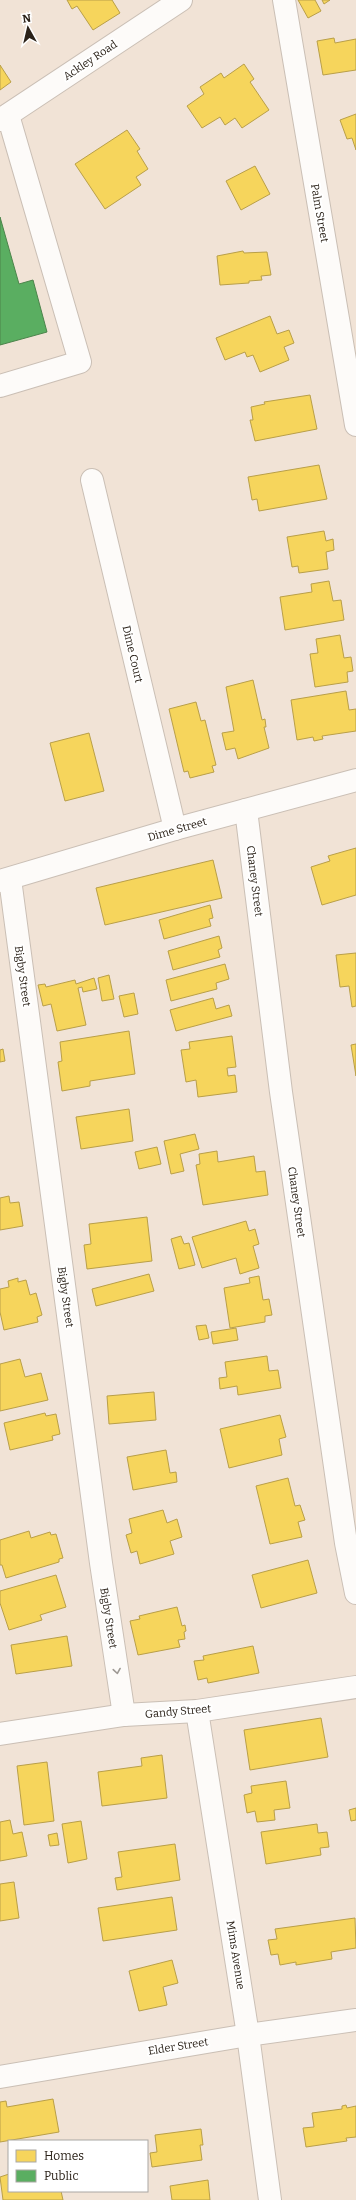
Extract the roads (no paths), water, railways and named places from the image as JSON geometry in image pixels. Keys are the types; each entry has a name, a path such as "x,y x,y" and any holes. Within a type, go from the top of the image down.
{"street":[{"name":"Ackley Road","path":"4,117 181,0"},
{"name":"Palm Street","path":"284,0 356,425"},
{"path":"0,386 80,362 4,117"},
{"name":"Dime Court","path":"92,480 175,828"},
{"name":"Dime Street","path":"5,880 175,828 356,780"},
{"name":"Chaney Street","path":"246,810 282,1100 345,1535 356,1593"},
{"name":"Bigby Street","path":"5,880 101,1564 124,1715"},
{"name":"Gandy Street","path":"0,1734 124,1715 197,1711 356,1687"},
{"name":"Mims Avenue","path":"197,1711 248,2035 270,2200"},
{"name":"Elder Street","path":"0,2077 248,2035 356,2020"}]}
